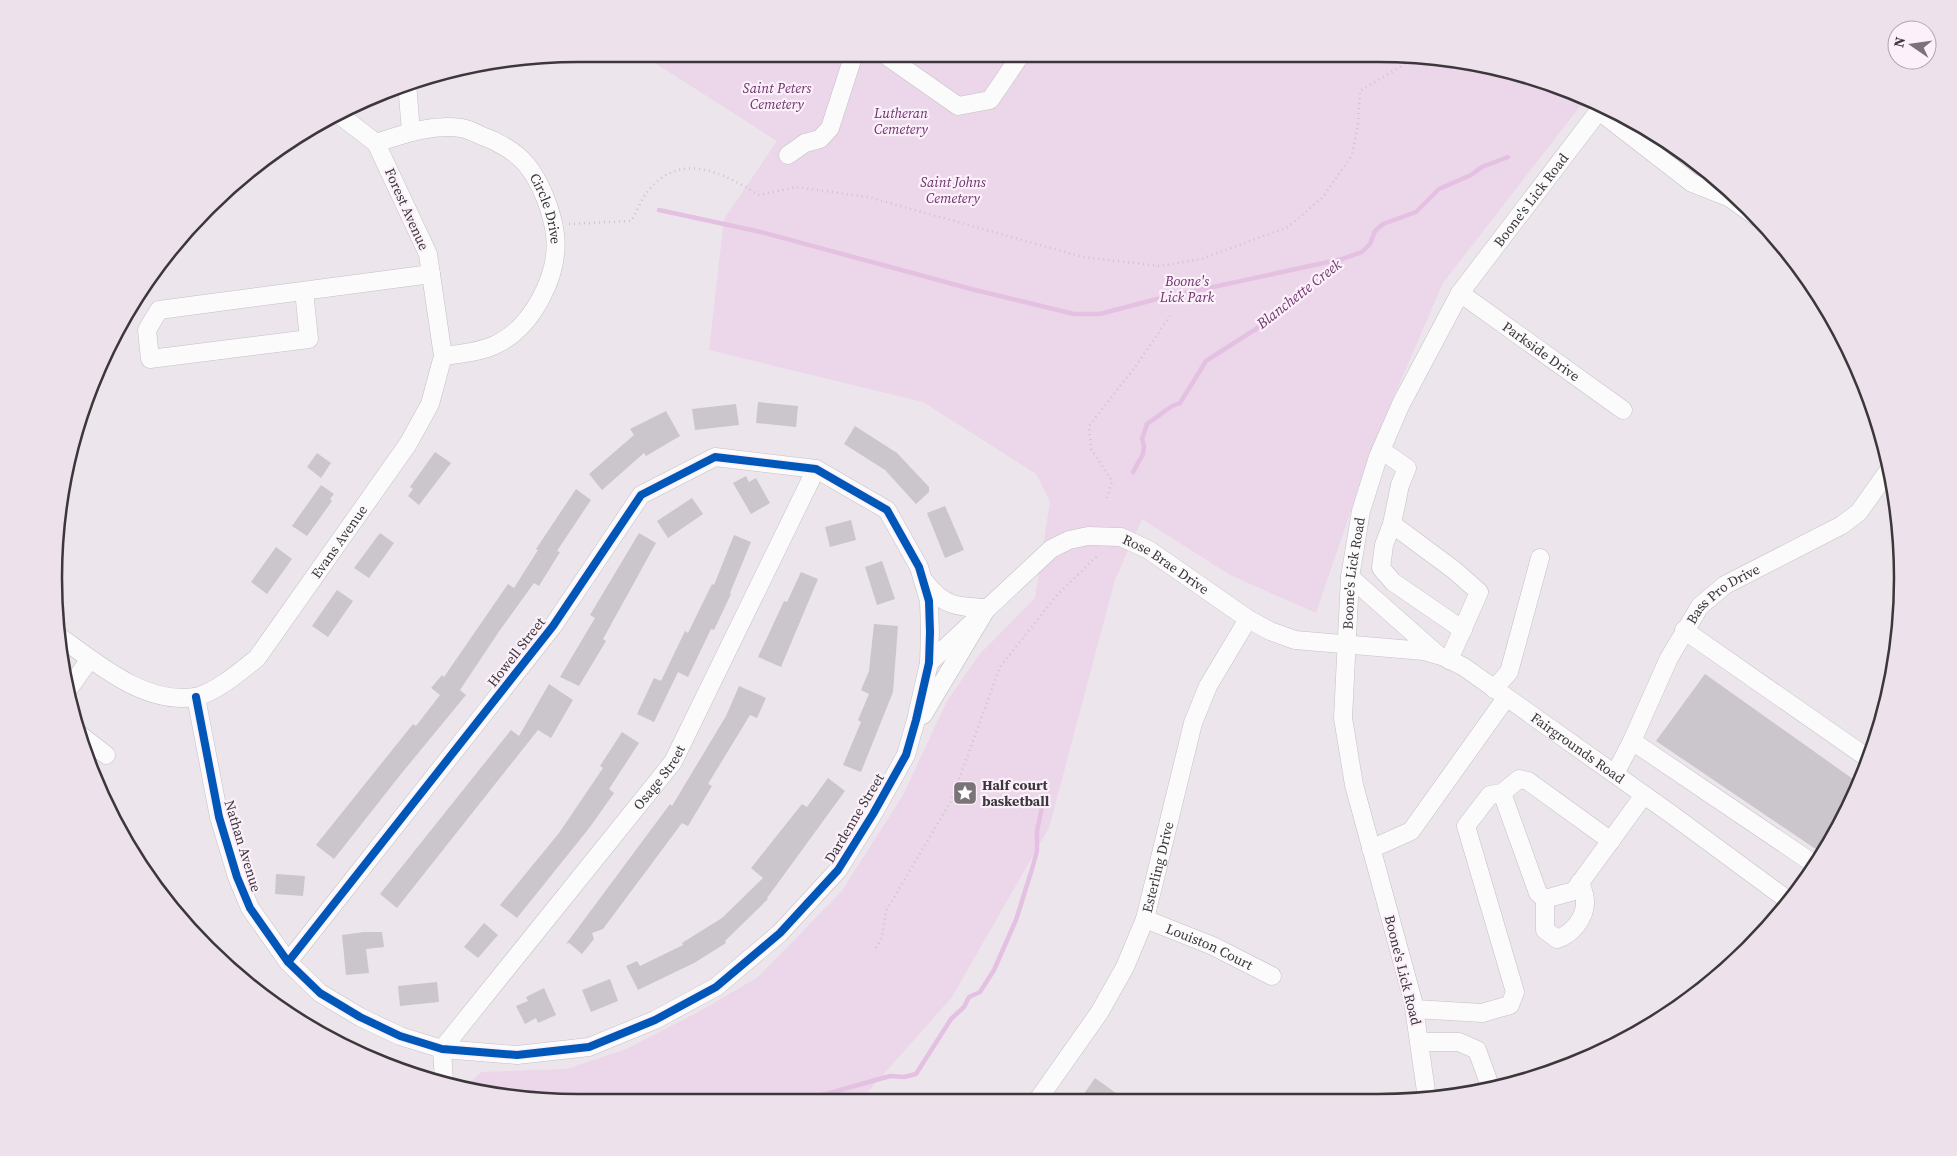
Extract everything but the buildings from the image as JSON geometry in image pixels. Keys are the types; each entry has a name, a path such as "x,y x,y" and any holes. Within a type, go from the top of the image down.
{"street":[{"path":"788,156 805,143 820,139 830,128 852,62"},
{"path":"895,62 958,106 990,100 1016,62"},
{"path":"408,92 411,132"},
{"name":"Boone's Lick Road","path":"1426,1091 1414,1009 1354,785 1343,718 1350,577 1361,511 1381,450 1401,404 1460,293 1598,112"},
{"path":"1609,117 1692,182 1726,196"},
{"name":"Forest Avenue","path":"345,119 376,143 428,254 443,356"},
{"name":"Circle Drive","path":"376,143 422,128 462,128 496,141 526,164 544,195 555,235 553,256 543,296 534,311 516,330 496,344 468,352 443,356"},
{"path":"304,291 309,339 150,359 147,330 159,310 431,274"},
{"name":"Parkside Drive","path":"1460,293 1623,410"},
{"name":"Evans Avenue","path":"196,697 228,681 257,658 408,444 430,404 443,356"},
{"path":"1381,450 1407,468 1400,485 1392,524 1384,545 1381,568 1392,582 1463,630"},
{"name":"Howell Street","path":"288,962 553,626 641,495 715,457 816,469"},
{"name":"Dardenne Street","path":"442,1050 517,1054 589,1047 655,1020 716,987 780,933 838,870 873,814 906,755 929,663 929,601 919,567 887,510 816,469"},
{"name":"Osage Street","path":"442,1050 673,762 816,469"},
{"name":"Bass Pro Drive","path":"1615,774 1669,658 1700,606 1725,585 1842,525 1859,512 1885,476"},
{"path":"1350,577 1443,657 1463,630 1479,592 1454,570 1392,524"},
{"name":"Rose Brae Drive","path":"929,663 1051,549 1070,540 1102,535 1120,537 1148,550 1248,619 1270,631 1295,640 1347,644"},
{"path":"1371,849 1411,831 1500,694 1509,672 1540,558"},
{"path":"922,577 939,598 950,604 964,608 987,608"},
{"path":"913,730 987,608"},
{"name":"Esterling Drive","path":"1042,1094 1099,1012 1125,968 1146,919 1193,723 1208,686 1248,619"},
{"path":"1684,630 1863,755"},
{"path":"67,642 90,659 142,689 167,696 196,697"},
{"name":"Fairgrounds Road","path":"1347,644 1443,657 1464,667 1784,897"},
{"path":"73,683 90,659"},
{"name":"Nathan Avenue","path":"196,697 214,794 237,877 250,908 288,962 320,993 360,1017 400,1036 442,1050"},
{"path":"1632,741 1810,861"},
{"path":"90,743 106,756"},
{"path":"1414,1009 1482,1013 1510,1005 1515,992 1466,826 1490,795 1502,793 1519,779 1528,780 1611,840"},
{"path":"1502,793 1538,893 1545,900 1545,930 1557,940 1568,936 1583,914 1585,901 1580,882"},
{"path":"1545,900 1574,891 1644,795"},
{"name":"Louiston Court","path":"1146,919 1213,946 1272,976"},
{"path":"1420,1042 1459,1042 1477,1050 1489,1082"},
{"path":"442,1050 444,1076"}],"path":[{"path":"552,225 631,221 647,192 660,178 680,170 702,167 734,180 759,195 796,187 868,196 1083,257 1160,266 1201,259 1288,226 1323,197 1352,155 1358,124 1360,91 1405,64"},
{"path":"1107,498 1112,481 1091,449 1089,426 1136,366 1170,316"},
{"path":"876,948 882,937 886,911 951,800 1000,667 1056,595 1099,554"}],"green space":[{"name":"Boone's Lick Park","path":"653,62 1379,62 1446,67 1480,72 1545,90 1582,104 1443,283 1375,440 1316,613 1230,575 1142,519 1115,580 1049,828 952,997 866,1094 578,1094 511,1089 470,1082 481,1072 567,1069 626,1049 700,1011 758,977 841,892 903,795 947,701 979,655 1035,598 1050,502 1036,474 923,402 709,350 724,219 777,141"}],"waterway":[{"name":"Blanchette Creek","path":"1133,472 1143,454 1144,446 1142,439 1147,424 1172,406 1180,403 1206,361 1270,320 1342,259 1362,252 1370,244 1375,231 1383,224 1416,212 1439,189 1471,175 1482,167 1508,157"},
{"path":"659,210 761,232 975,290 1074,314 1100,314 1153,300 1342,259"},
{"name":"Blanchette Creek","path":"826,1094 890,1076 904,1077 916,1074 951,1019 964,1007 969,997 980,992 994,970 1016,920 1037,851 1037,831 1042,807"}],"cycle path":[{"path":"196,697 219,817 237,877 250,908 288,962 320,993 360,1017 400,1036 442,1049 517,1055 589,1047 655,1020 716,987 780,933 838,870 873,814 906,755 916,720 929,663 930,632 929,601 919,567 887,510 816,469 715,457 641,495 553,626 288,962"}],"place":[{"name":"Half court basketball","path":"965,793"}],"park label":[{"name":"Saint Peters Cemetery","path":"777,96"},
{"name":"Lutheran Cemetery","path":"901,122"},
{"name":"Saint Johns Cemetery","path":"953,190"}]}
